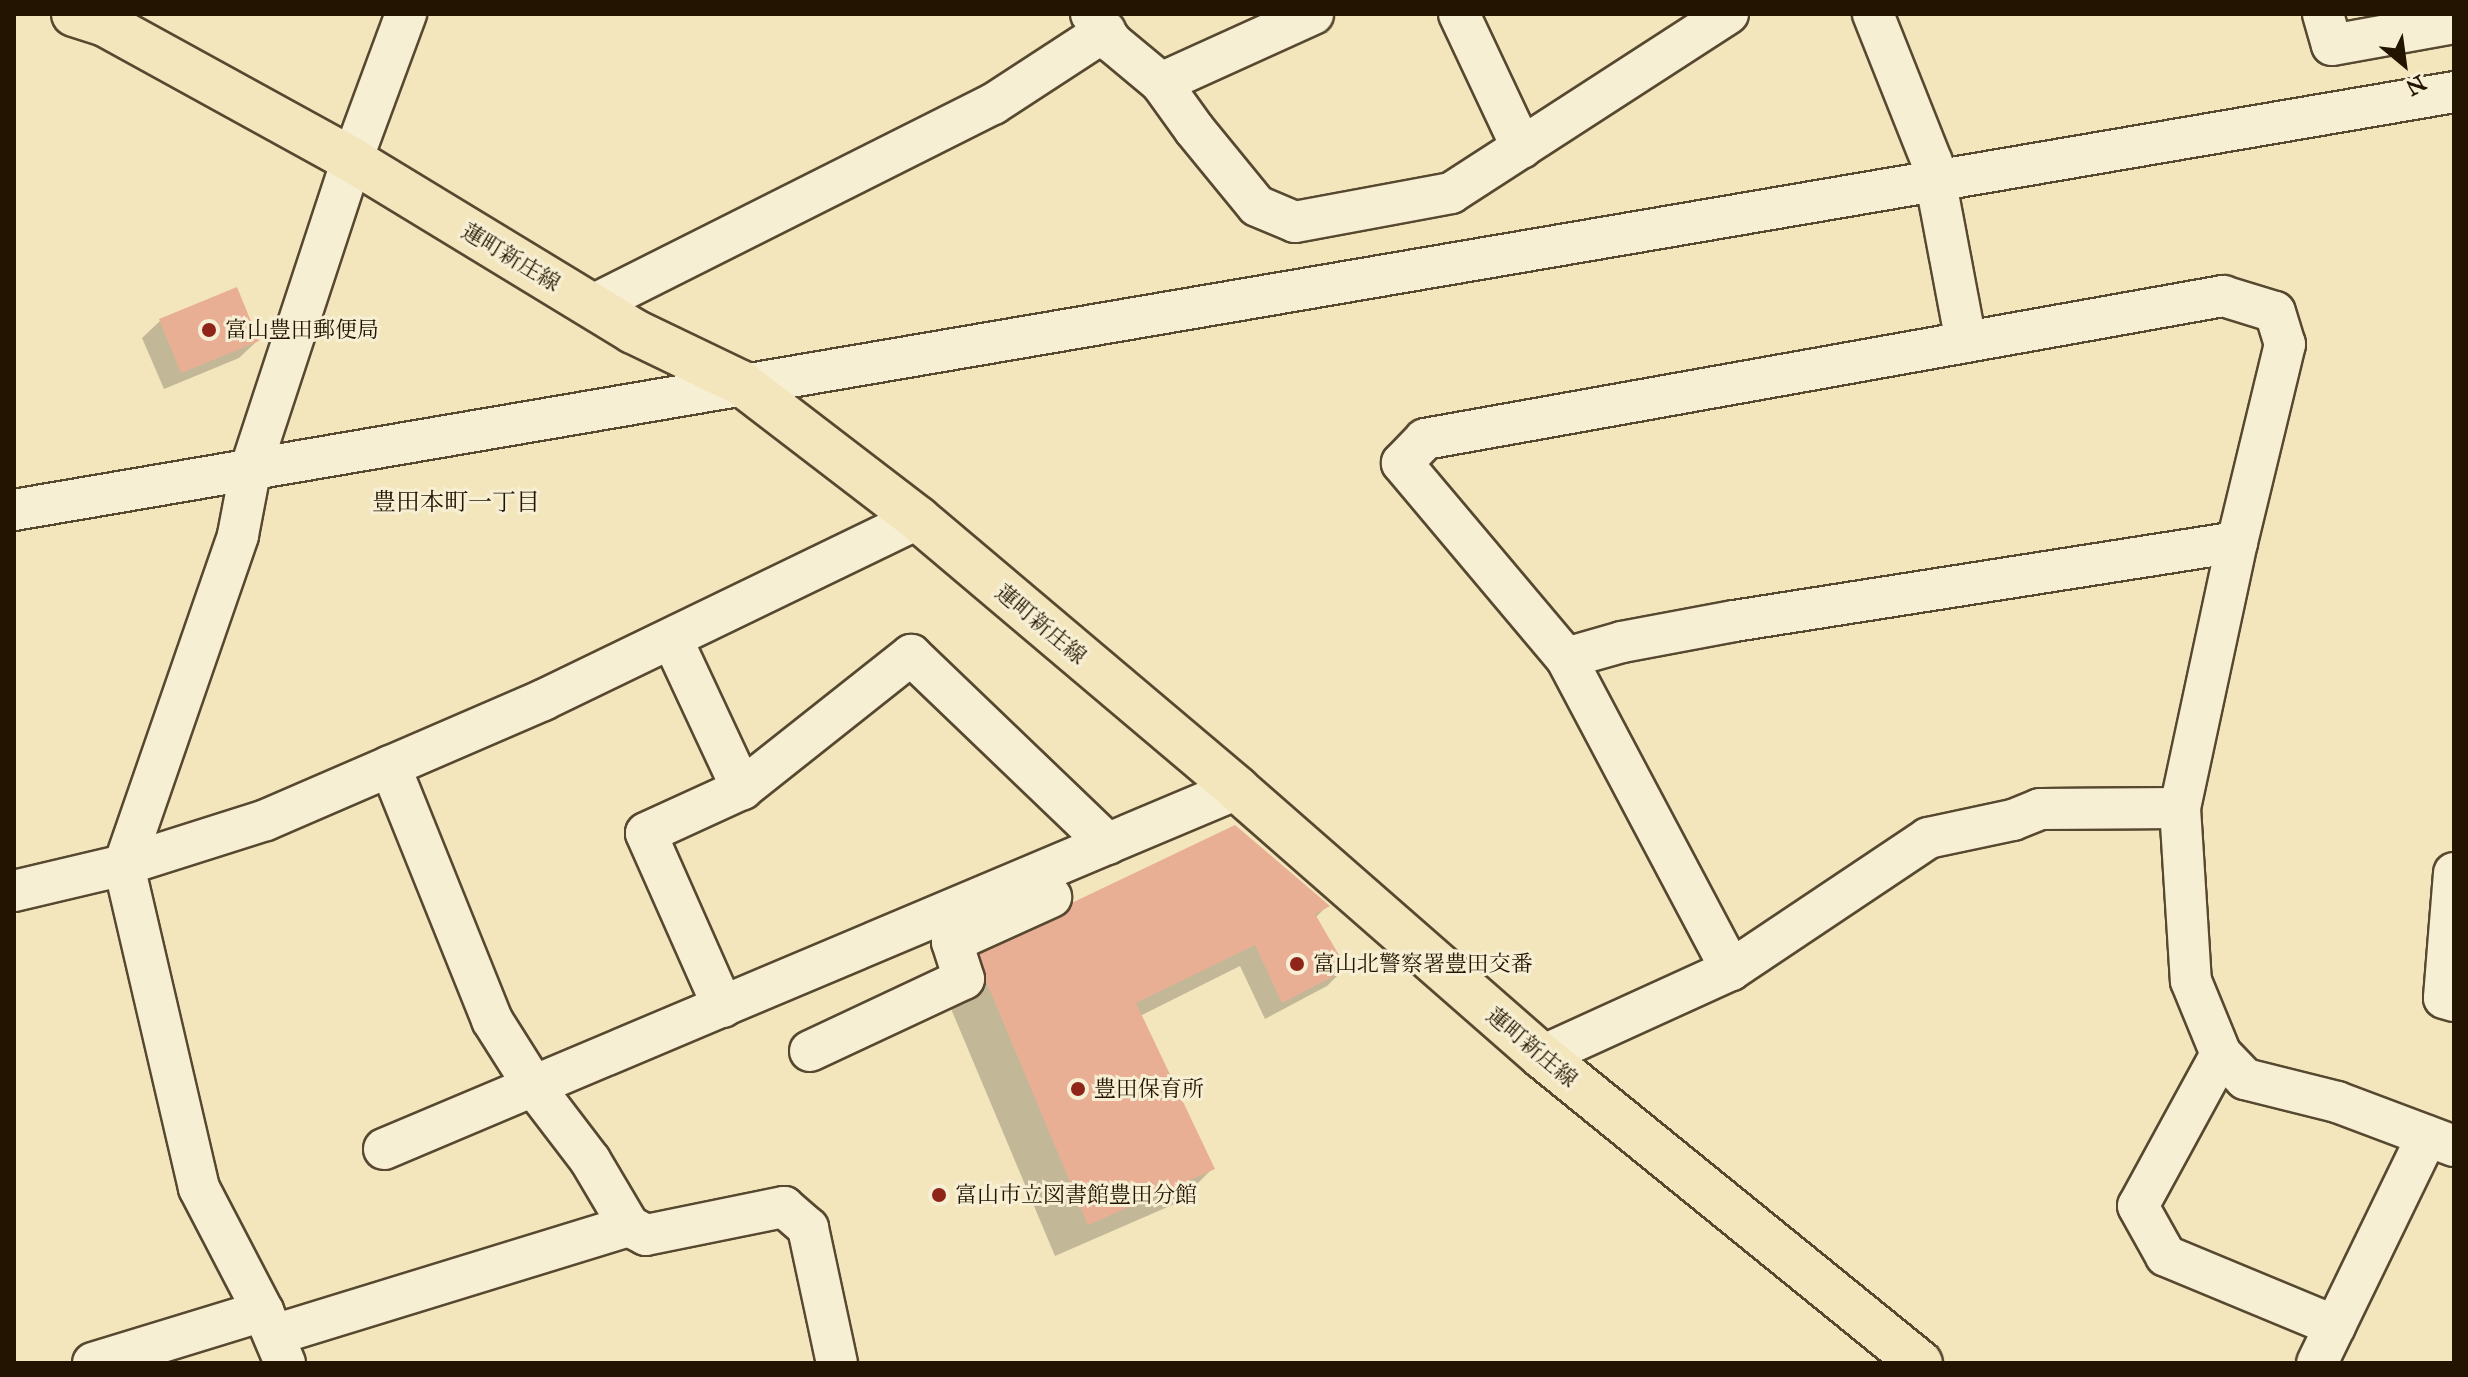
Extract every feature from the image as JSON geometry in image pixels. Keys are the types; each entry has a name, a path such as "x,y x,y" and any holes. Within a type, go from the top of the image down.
{"main road":[{"name":"蓮町新庄線","path":"74,14 105,24 352,160 633,331 741,383 918,519 1246,797 1542,1056 1920,1363"}],"street":[{"path":"274,1336 199,1188 124,865 238,535 251,467 352,160 406,14"},
{"path":"1161,83 1313,14"},
{"path":"1459,14 1522,148"},
{"path":"591,306 993,104 1098,23 1113,43 1161,83 1257,206 1295,222 1451,193 1728,14"},
{"path":"1873,14 1932,162 1933,182 1966,342"},
{"path":"2323,14 2332,45 2433,22"},
{"path":"14,510 741,383 2454,92"},
{"path":"1731,970 1566,658 1402,463 1425,439 2223,296 2275,312 2285,344 2237,542 2180,808 2191,981 2221,1054 2245,1079 2337,1102 2441,1141 2317,1363"},
{"path":"14,891 124,865 266,820 672,639 918,519"},
{"path":"1566,658 1622,642 1734,621 2237,542"},
{"path":"672,639 742,789"},
{"path":"723,1007 646,833 742,789 911,655 1108,844"},
{"path":"390,766 492,1020 535,1088 590,1160 629,1226 646,1235 784,1207 808,1228 837,1363"},
{"path":"384,1149 535,1088 1108,844 1246,797"},
{"path":"810,1051 964,979 952,942 1246,797"},
{"path":"1542,1056 1731,970 1928,838 2013,820 2040,809 2180,808"},
{"path":"2454,873 2444,998 2454,1001"},
{"path":"2221,1054 2138,1206 2166,1256 2335,1326"},
{"path":"93,1363 274,1336 629,1226"}],"building":[{"path":"237,287 259,341 181,373 159,319"},
{"path":"1235,825 1330,906 1315,914 1347,969 1282,1003 1255,945 1136,1003 1215,1169 1088,1225 973,950"}],"place":[{"name":"富山豊田郵便局","path":"209,330"},
{"name":"富山北警察署豊田交番","path":"1297,964"},
{"name":"豊田保育所","path":"1078,1089"},
{"name":"富山市立図書館豊田分館","path":"939,1195"}],"district":[{"name":"豊田本町一丁目","path":"456,503"}]}
